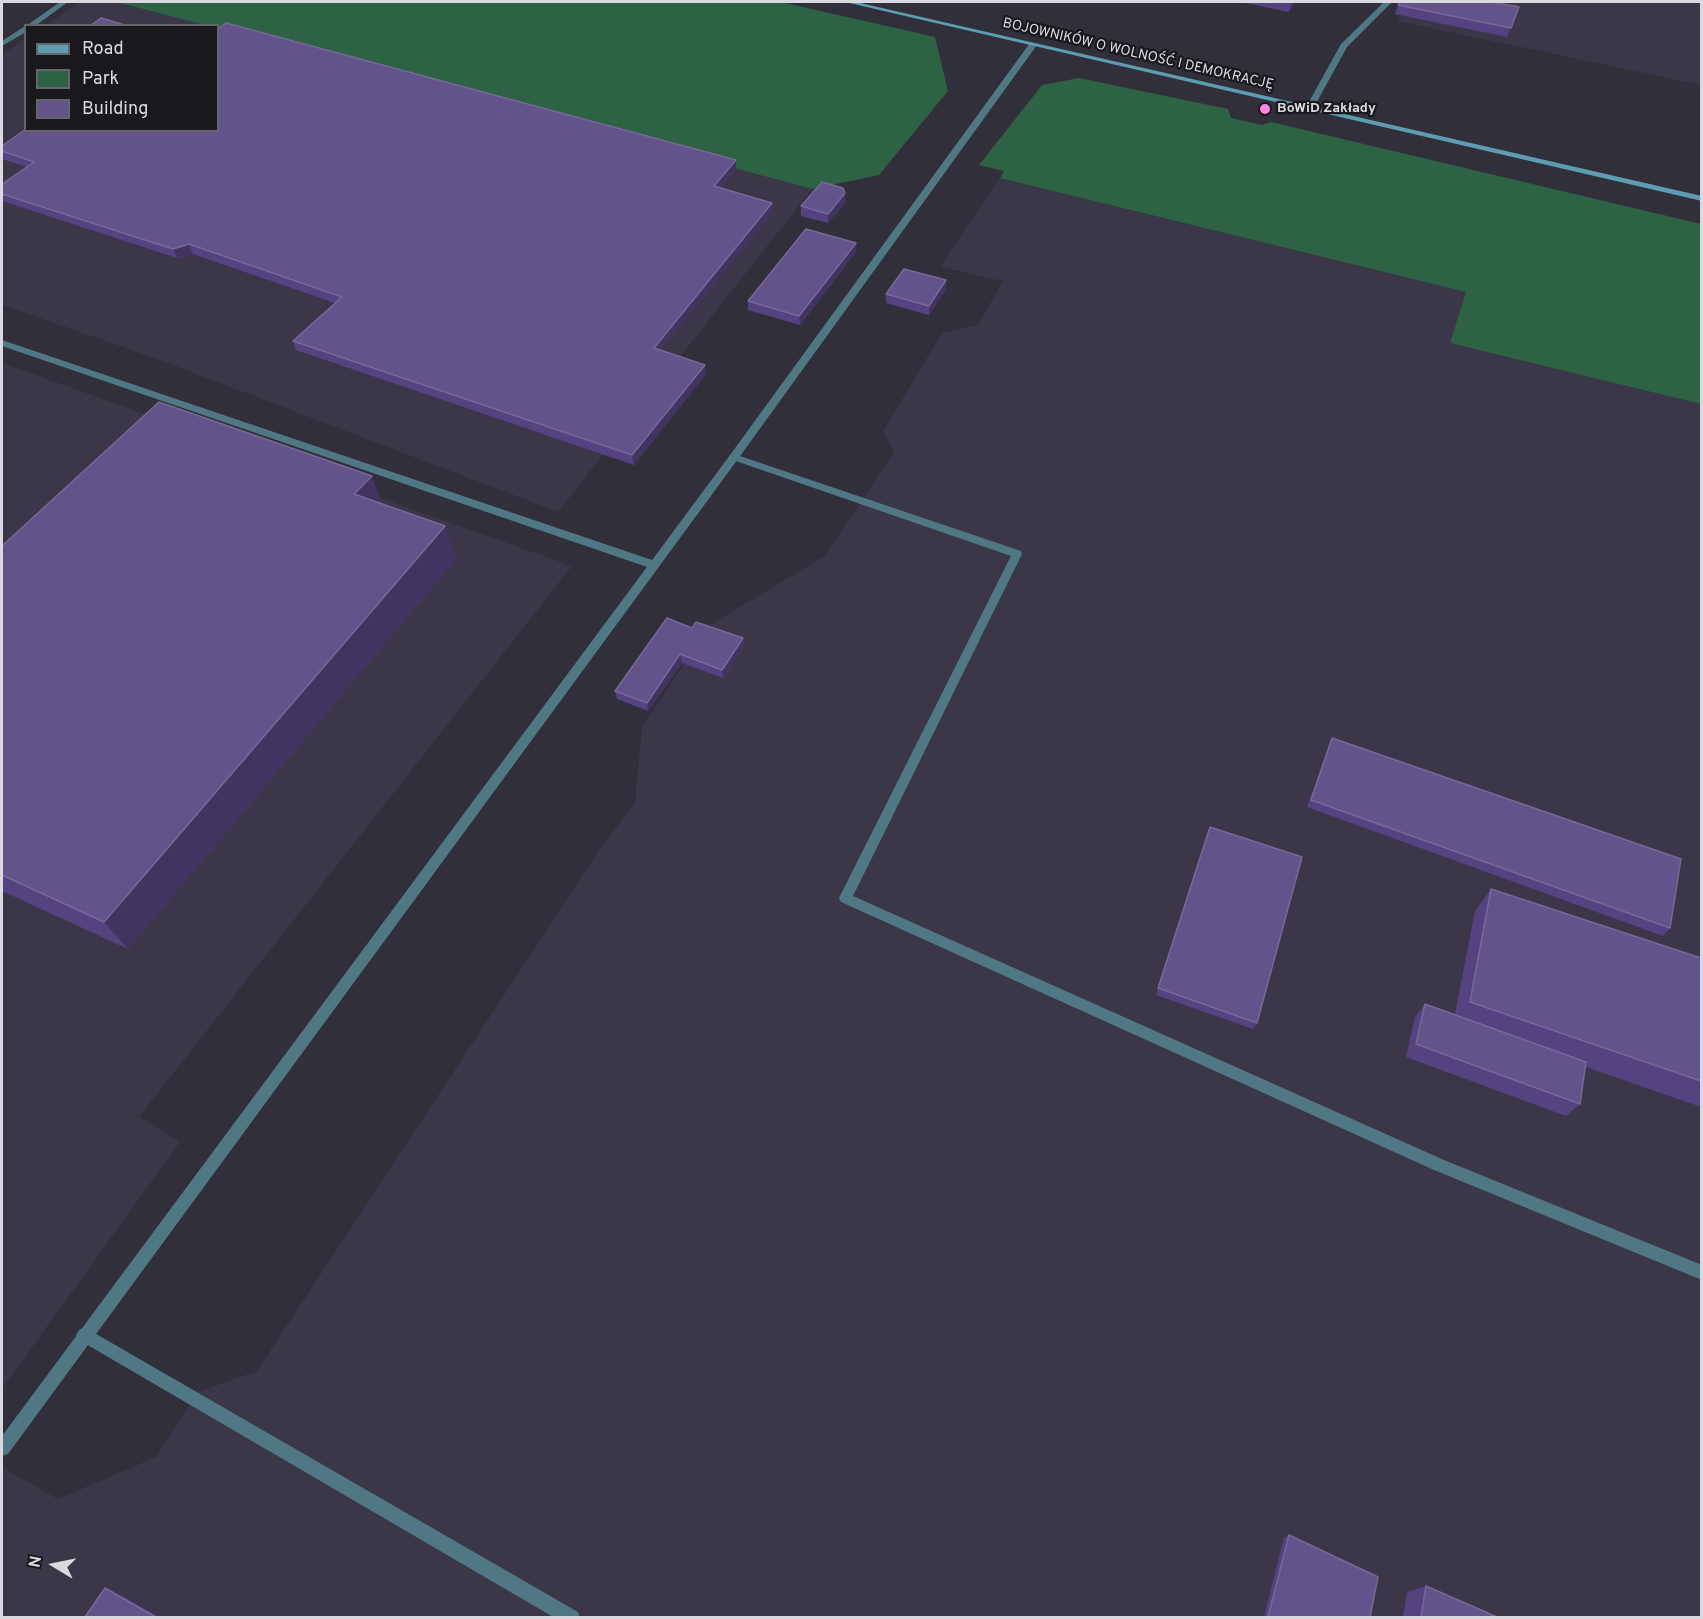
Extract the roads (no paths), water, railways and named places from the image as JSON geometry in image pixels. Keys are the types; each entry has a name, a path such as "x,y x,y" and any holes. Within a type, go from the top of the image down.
{"main road":[{"name":"BOJOWNIKÓW O WOLNOŚĆ I DEMOKRACJĘ","path":"849,2 1701,199"}],"street":[{"path":"31,24 64,2"},
{"path":"1309,108 1344,46 1388,2"},
{"path":"2,44 24,29"},
{"path":"2,1448 734,457 1033,45"},
{"path":"2,343 654,565"},
{"path":"734,457 1017,554 845,898 1438,1165 1701,1273"},
{"path":"84,1335 572,1617"}],"place":[{"name":"BoWiD Zakłady","path":"1265,109"}]}
